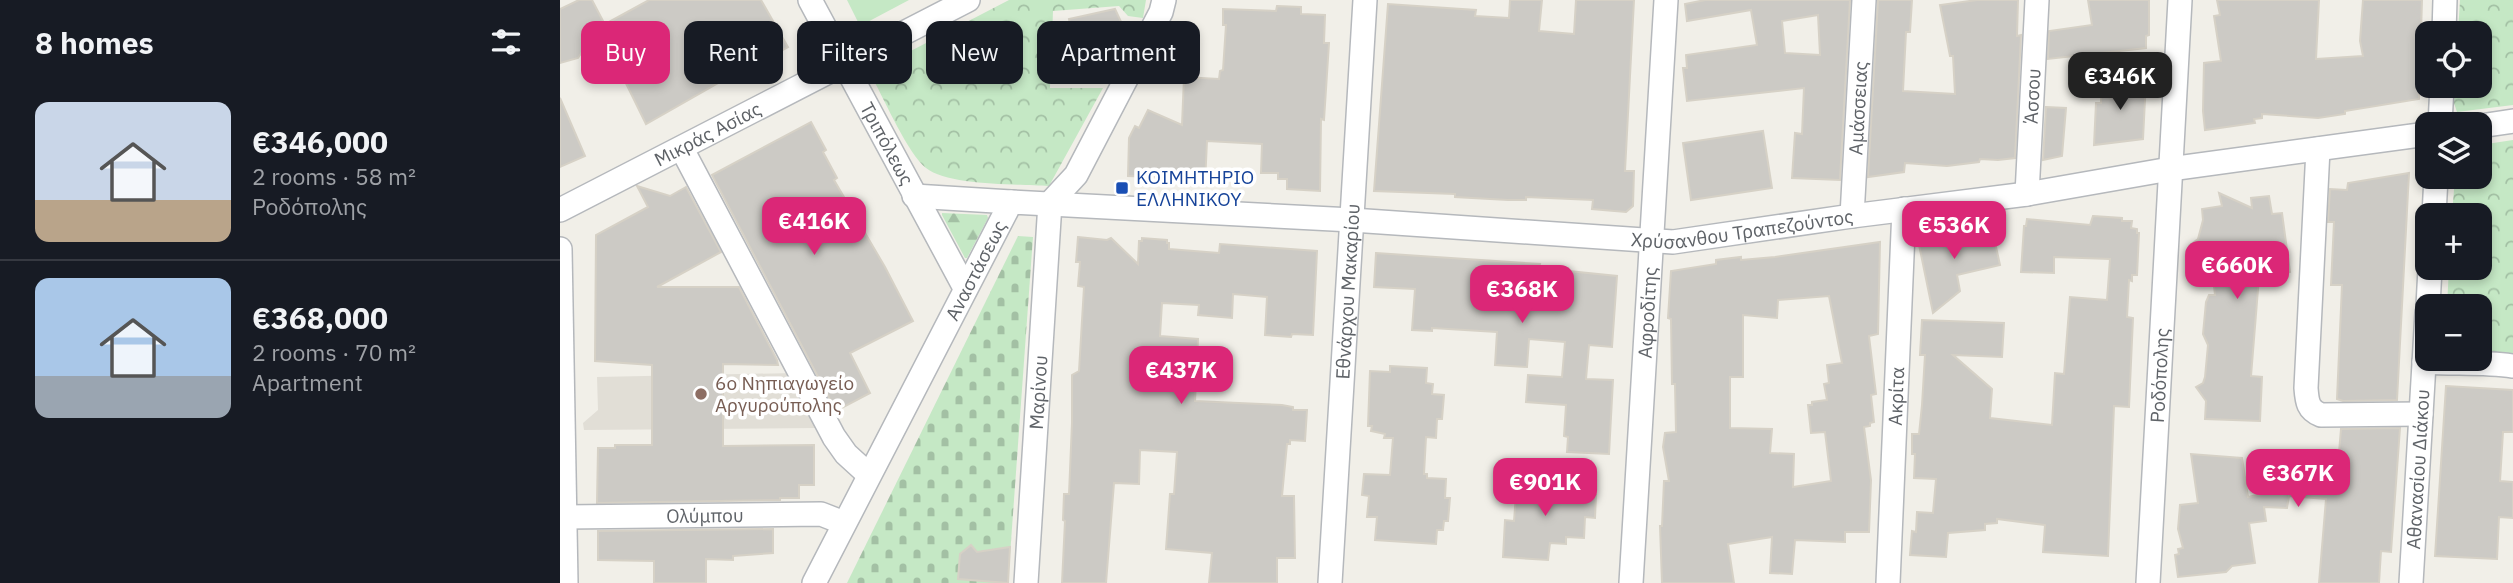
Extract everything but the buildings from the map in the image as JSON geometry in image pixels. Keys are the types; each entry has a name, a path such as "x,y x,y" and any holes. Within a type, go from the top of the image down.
{"street":[{"name":"Τριπόλεως","path":"810,0 821,21"},
{"name":"Μικράς Ασίας","path":"912,29 968,0"},
{"path":"1050,203 1076,175 1161,12 1164,0"},
{"name":"Εθνάρχου Μακαρίου","path":"1330,583 1365,0"},
{"name":"Αφροδίτης","path":"1632,583 1666,0"},
{"name":"Αμάσσειας","path":"1852,216 1864,0"},
{"name":"Άσσου","path":"2028,194 2037,0"},
{"name":"Ροδόπολης","path":"2148,583 2180,0"},
{"path":"2444,21 2445,0"},
{"name":"Μικράς Ασίας","path":"560,210 807,84"},
{"name":"Τριπόλεως","path":"855,84 965,288"},
{"path":"2492,124 2513,121"},
{"name":"Χρύσανθου Τραπεζούντος","path":"1050,203 1673,242 2028,194 2171,169 2415,136"},
{"path":"682,149 834,437 846,454 869,475"},
{"path":"2318,149 2306,388 2308,404 2313,412 2321,415 2421,414"},
{"path":"914,196 1011,202"},
{"name":"Αναστάσεως","path":"814,583 1011,202 1050,203"},
{"name":"Μαρίνου","path":"1026,583 1050,203"},
{"name":"Ακρίτα","path":"1888,583 1904,209"},
{"path":"560,249 566,583"},
{"path":"2492,364 2513,366"},
{"name":"Αθανασίου Διάκου","path":"2411,583 2423,371"},
{"name":"Ολύμπου","path":"565,517 821,514 844,523"}],"shaded area":[{"name":"6ο Νηπιαγωγείο Αργυρούπολης","path":"794,373 816,419 816,428 584,430 583,423 598,410 597,377"}],"green space":[{"path":"847,0 909,0 869,21 858,21"},
{"path":"1009,0 1146,0 1143,18 1128,16 1119,6 1053,11 1053,21 1037,21 1037,84 1050,84 1050,88 1103,88 1049,186 967,181 936,174 926,168 912,151 876,84 912,84 912,50 926,43 926,84 1023,84 1023,21 969,21"},
{"path":"2460,0 2513,0 2513,105 2457,112 2454,98 2492,98 2492,21 2459,21"},
{"path":"2513,140 2513,377 2442,374 2450,371 2492,371 2492,294 2448,294 2448,280 2492,280 2492,203 2453,203 2454,189 2492,189 2492,143"},
{"path":"942,213 987,215 988,218 967,258 965,258"},
{"path":"1018,236 1033,237 1008,583 847,583"}],"place":[{"name":"ΚΟΙΜΗΤΗΡΙΟ ΕΛΛΗΝΙΚΟΥ","path":"1122,188"},
{"name":"6ο Νηπιαγωγείο Αργυρούπολης","path":"701,394"}]}
